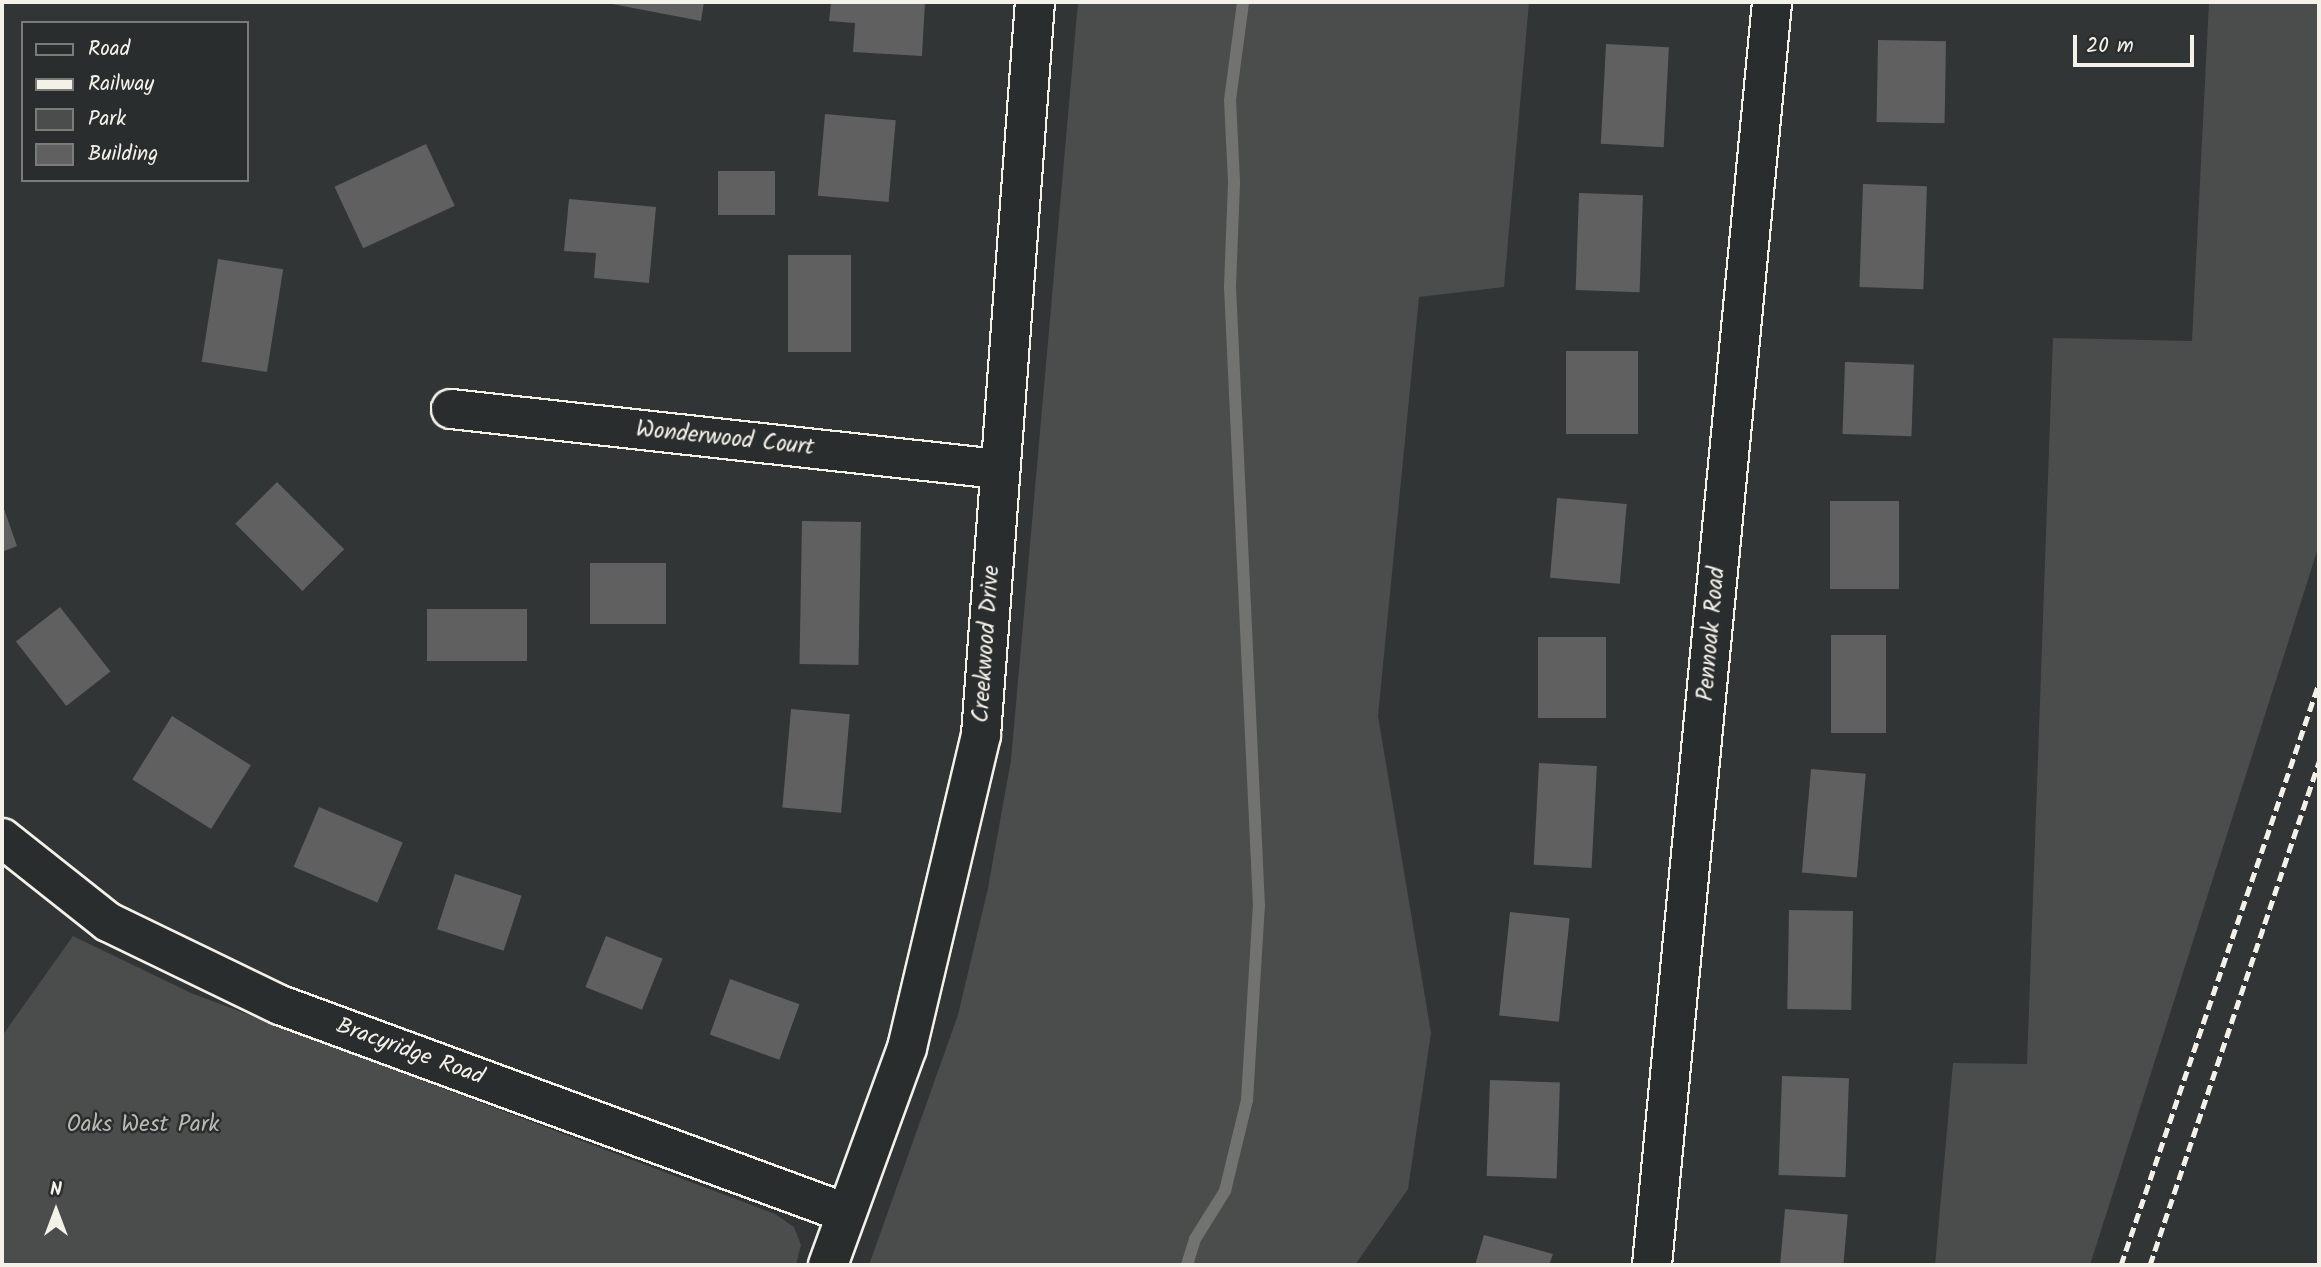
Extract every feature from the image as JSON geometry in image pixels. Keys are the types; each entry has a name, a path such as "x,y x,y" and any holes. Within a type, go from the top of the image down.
{"street":[{"name":"Creekwood Drive","path":"828,1265 907,1048 981,735 998,469 1035,2"},
{"name":"Pennoak Road","path":"1652,1265 1772,2"},
{"name":"Wonderwood Court","path":"451,409 998,469"},
{"name":"Bracyridge Road","path":"2,838 108,922 280,1005 846,1213"}],"green space":[{"path":"1078,2 1529,2 1504,287 1419,297 1378,716 1431,1033 1408,1189 1355,1265 869,1265 958,1015 988,888 1011,760"},
{"path":"2209,2 2319,2 2319,545 2090,1265 1935,1265 1953,1063 2027,1064 2053,338 2192,341"},
{"name":"Oaks West Park","path":"73,936 191,993 775,1214 794,1227 801,1245 796,1265 2,1265 2,1036"}],"building":[{"path":"602,2 704,2 701,21"},
{"path":"831,2 925,2 922,56 853,52 855,23 829,21"},
{"path":"1878,40 1946,41 1945,123 1877,122"},
{"path":"1606,44 1669,47 1664,147 1601,144"},
{"path":"825,114 896,120 889,202 818,196"},
{"path":"426,144 455,206 363,248 334,187"},
{"path":"718,171 775,171 775,215 718,215"},
{"path":"1863,184 1927,186 1923,289 1859,287"},
{"path":"1579,193 1643,195 1640,292 1576,290"},
{"path":"569,199 656,207 649,283 594,278 596,253 564,251"},
{"path":"788,255 851,255 851,352 788,352"},
{"path":"218,259 283,269 267,372 202,362"},
{"path":"1566,351 1638,351 1638,434 1566,434"},
{"path":"1845,362 1914,364 1911,436 1842,434"},
{"path":"277,482 344,549 302,591 235,524"},
{"path":"1557,498 1627,504 1620,584 1550,578"},
{"path":"1830,501 1899,501 1899,589 1830,589"},
{"path":"2,503 17,546 2,552"},
{"path":"802,521 861,522 858,665 800,664"},
{"path":"590,563 666,563 666,624 590,624"},
{"path":"60,607 110,672 66,706 16,641"},
{"path":"427,609 527,609 527,661 427,661"},
{"path":"1831,635 1886,635 1886,733 1831,733"},
{"path":"1538,637 1606,637 1606,718 1538,718"},
{"path":"791,709 850,714 841,813 782,808"},
{"path":"172,716 251,765 211,829 132,780"},
{"path":"1539,763 1597,766 1592,868 1534,865"},
{"path":"1811,769 1866,774 1857,877 1802,873"},
{"path":"319,807 403,843 377,902 294,867"},
{"path":"455,874 522,896 504,951 437,929"},
{"path":"1789,910 1853,911 1851,1010 1787,1009"},
{"path":"1510,912 1570,918 1559,1022 1499,1015"},
{"path":"606,936 663,959 642,1010 585,987"},
{"path":"730,979 800,1004 779,1060 710,1034"},
{"path":"1782,1076 1849,1078 1846,1177 1779,1175"},
{"path":"1490,1080 1560,1082 1557,1178 1487,1176"},
{"path":"1785,1209 1848,1214 1843,1265 1780,1265"},
{"path":"1484,1235 1553,1254 1549,1265 1475,1265"}],"waterway":[{"path":"1187,1265 1195,1239 1225,1191 1247,1100 1259,906 1230,287 1234,181 1230,100 1243,2"}],"railway":[{"path":"2121,1265 2319,683"},
{"path":"2150,1265 2319,762"}]}
